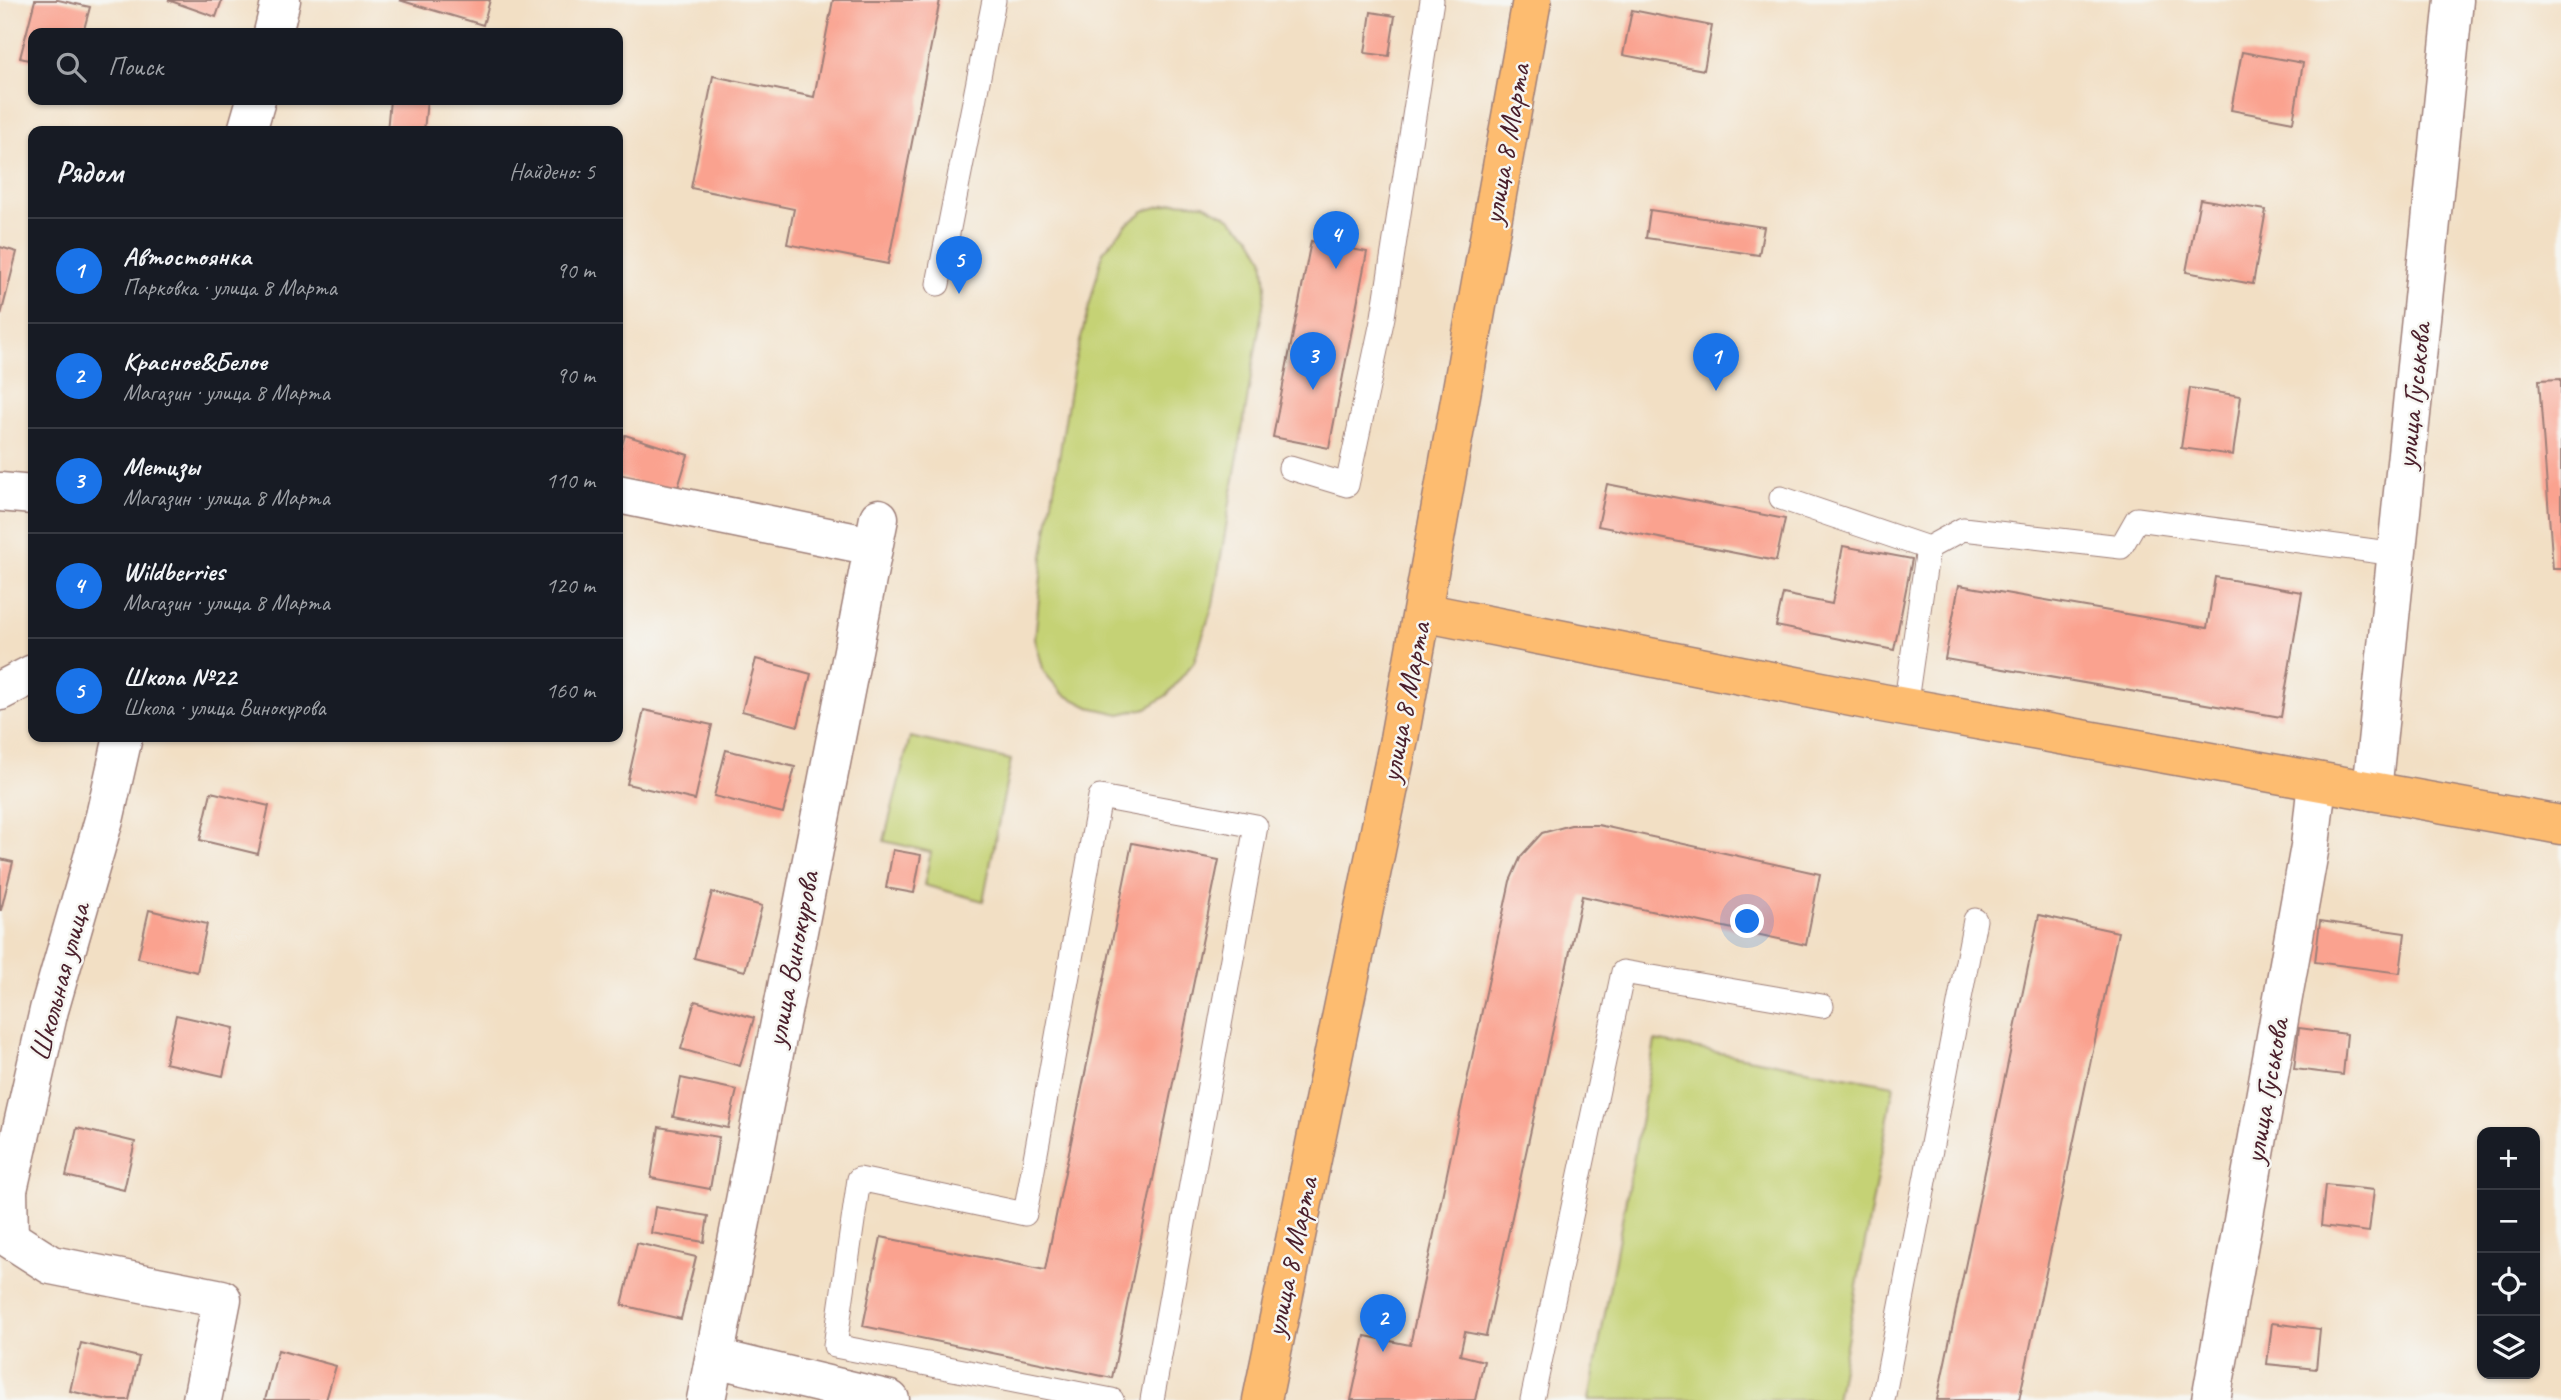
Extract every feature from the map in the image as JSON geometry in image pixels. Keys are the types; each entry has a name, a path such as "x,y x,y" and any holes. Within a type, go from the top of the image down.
{"main road":[{"name":"улица 8 Марта","path":"1262,1400 1422,612 1532,0"},
{"path":"1422,612 1905,708 2561,825"}],"street":[{"path":"274,28 281,0"},
{"name":"улица Гуськова","path":"2372,791 2454,0"},
{"path":"248,126 255,105"},
{"path":"0,492 28,495"},
{"name":"улица Винокурова","path":"623,495 875,532 706,1400"},
{"path":"0,691 28,677"},
{"name":"Школьная улица","path":"121,742 105,816 48,1010 8,1189 9,1238 51,1265 222,1299 202,1400"},
{"name":"улица Гуськова","path":"2211,1400 2310,846 2317,782"},
{"path":"715,1358 831,1393 890,1400"}],"lane":[{"path":"938,284 994,0"},
{"path":"1290,468 1347,485 1383,317 1432,0"},
{"path":"1781,498 1928,548 1963,530 2121,547 2137,519 2396,554"},
{"path":"1905,708 1928,548"},
{"path":"831,1393 835,1346 859,1179 1026,1214 1100,797 1256,826 1152,1400"},
{"path":"1883,1400 1975,920"},
{"path":"1532,1400 1623,972 1822,1006"},
{"path":"835,1346 1112,1400"}],"green space":[{"path":"1175,202 1204,204 1230,218 1251,237 1263,257 1266,287 1213,605 1194,662 1167,695 1147,708 1120,714 1089,707 1063,694 1044,672 1035,639 1043,556 1074,365 1103,252 1126,225 1144,211"},
{"path":"910,737 1011,760 983,901 924,885 931,852 884,841"},
{"path":"1655,1041 1894,1085 1836,1400 1589,1400"}],"building":[{"path":"35,0 58,0 90,7 84,28 28,28 28,60 20,58"},
{"path":"168,0 222,0 216,17"},
{"path":"399,0 490,0 483,25"},
{"path":"833,0 940,0 888,264 787,244 794,209 691,188 713,76 814,97"},
{"path":"1632,10 1712,26 1704,70 1623,55"},
{"path":"1371,12 1395,16 1389,56 1365,53"},
{"path":"2242,52 2303,63 2293,122 2231,110"},
{"path":"390,105 427,105 424,126 387,126"},
{"path":"2200,199 2266,210 2253,284 2186,272"},
{"path":"1650,210 1764,227 1759,255 1646,238"},
{"path":"1311,241 1367,252 1329,448 1273,437"},
{"path":"0,247 17,252 1,315 0,315"},
{"path":"2561,379 2561,569 2553,569 2539,380"},
{"path":"2190,388 2241,396 2233,455 2181,448"},
{"path":"625,435 688,455 676,494 623,478"},
{"path":"1607,484 1785,519 1776,561 1598,526"},
{"path":"1843,546 1912,559 1894,650 1776,626 1783,594 1832,604"},
{"path":"2215,577 2302,592 2281,717 1945,659 1959,585 2207,628"},
{"path":"756,659 811,674 798,726 742,711"},
{"path":"644,710 712,725 695,800 627,784"},
{"path":"726,750 795,767 783,813 714,796"},
{"path":"211,792 269,806 258,854 200,840"},
{"path":"1571,825 1598,825 1820,874 1806,945 1582,896 1486,1336 1465,1332 1460,1355 1484,1361 1475,1400 1351,1400 1365,1336 1410,1345 1510,881 1521,856 1542,833"},
{"path":"1132,843 1219,860 1112,1378 863,1326 881,1237 1045,1270"},
{"path":"893,850 921,855 914,893 886,888"},
{"path":"0,859 13,862 1,910 0,910"},
{"path":"712,892 762,906 745,971 694,958"},
{"path":"149,910 207,924 197,972 138,958"},
{"path":"2039,915 2118,932 2019,1400 1937,1400"},
{"path":"2320,921 2405,933 2400,973 2315,962"},
{"path":"695,1001 754,1018 740,1066 681,1049"},
{"path":"176,1015 234,1028 223,1076 165,1063"},
{"path":"2299,1028 2347,1034 2343,1075 2294,1069"},
{"path":"681,1078 737,1090 728,1128 673,1117"},
{"path":"659,1127 719,1137 710,1189 651,1178"},
{"path":"77,1128 135,1142 124,1190 66,1176"},
{"path":"2325,1185 2374,1190 2369,1232 2321,1226"},
{"path":"655,1207 708,1216 704,1242 651,1233"},
{"path":"637,1243 696,1257 681,1319 622,1305"},
{"path":"2272,1323 2320,1329 2316,1369 2267,1364"},
{"path":"81,1343 139,1357 129,1400 109,1400 70,1391"},
{"path":"278,1350 336,1366 326,1400 265,1400"}],"place":[{"name":"Wildberries","path":"1336,269"},
{"name":"Школа №22","path":"959,294"},
{"name":"Метизы","path":"1313,390"},
{"name":"Автостоянка","path":"1716,391"},
{"name":"Красное&Белое","path":"1383,1352"}]}
